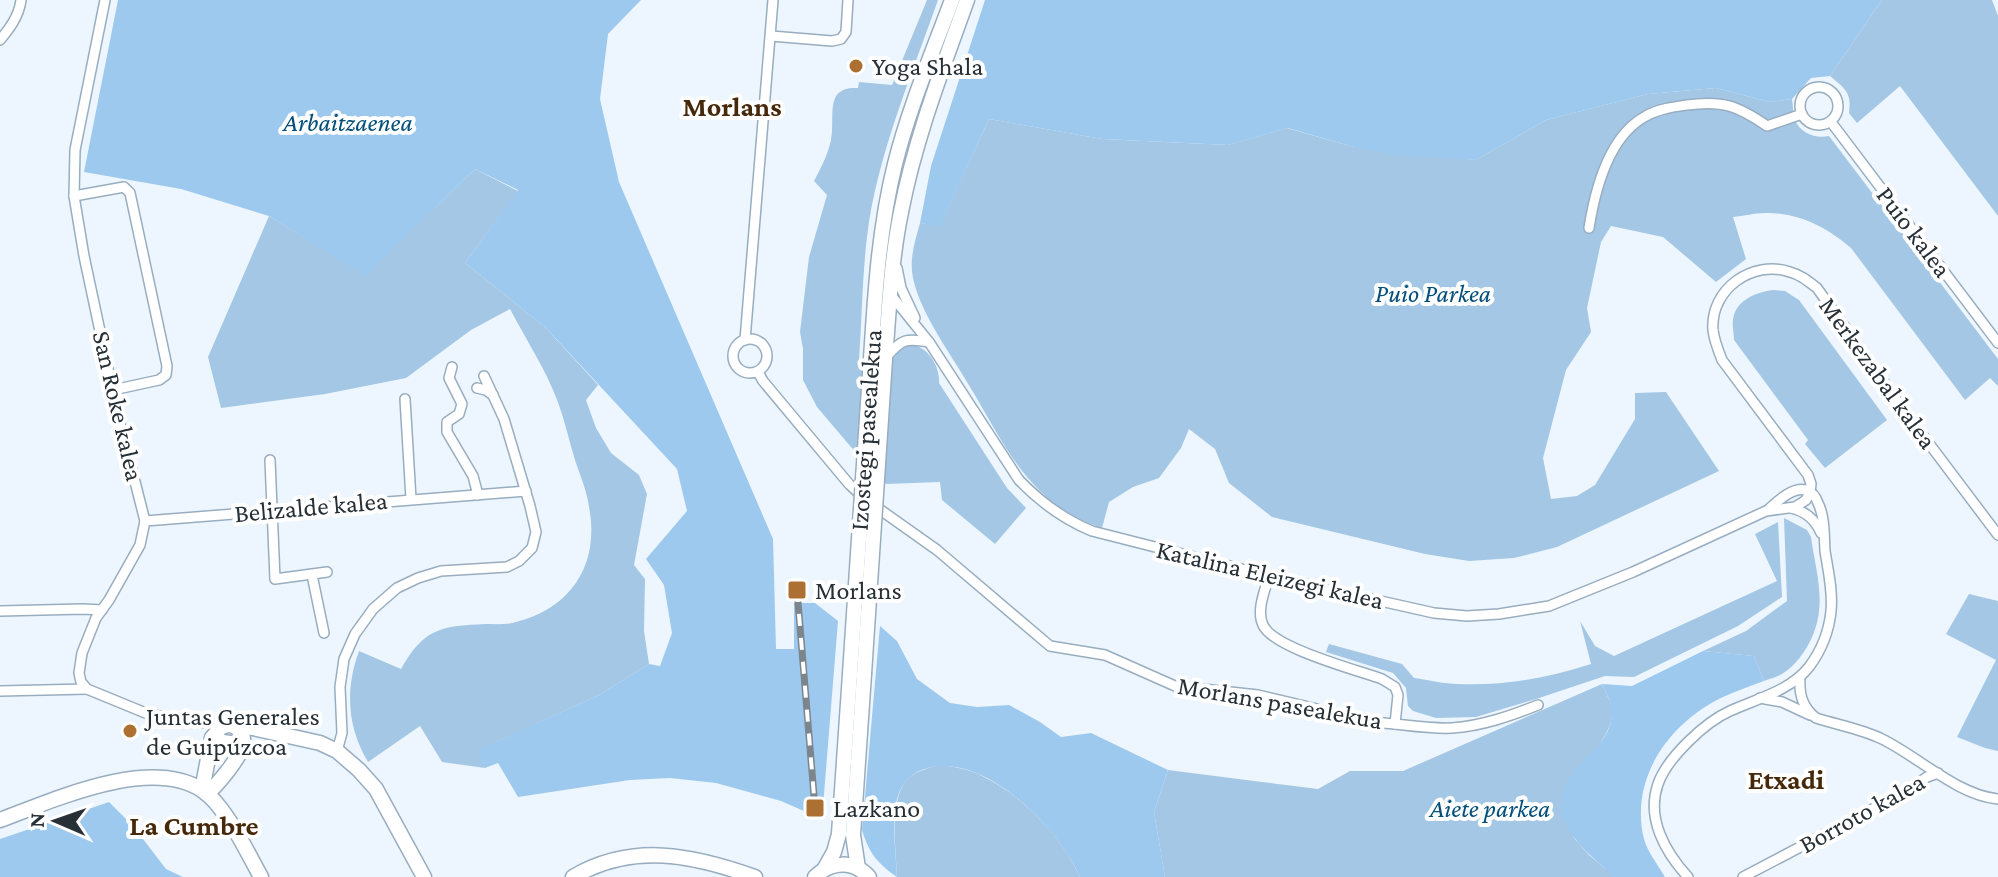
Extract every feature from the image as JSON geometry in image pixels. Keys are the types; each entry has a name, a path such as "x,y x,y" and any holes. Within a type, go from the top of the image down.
{"main road":[{"name":"Izostegi pasealekua","path":"863,872 854,851 853,835 857,674 878,359 876,277 895,164 952,0"},
{"name":"Izostegi pasealekua","path":"878,359 901,213 922,129 967,0"},
{"name":"Izostegi pasealekua","path":"820,872 834,852 839,834 857,674"},
{"path":"204,792 212,738 221,727 231,725 310,739 337,751 376,789 424,877"},
{"path":"231,725 242,736 243,745"},
{"path":"204,792 219,782 243,745 275,733"},
{"path":"212,738 243,745"},
{"path":"184,782 208,765"},
{"path":"222,811 229,768"},
{"path":"0,820 61,797 128,779 159,777 184,782 204,792 222,811 261,877"},
{"path":"573,877 608,861 638,855 691,858 755,877"},
{"path":"820,872 841,864 863,872"}],"street":[{"path":"0,40 12,25 21,0"},
{"name":"San Roke kalea","path":"105,0 75,150 74,196 113,390 145,521"},
{"path":"745,340 773,0"},
{"path":"771,36 841,39 846,32 848,0"},
{"name":"Puio kalea","path":"1802,114 1800,106 1805,94 1813,88 1823,88 1834,94 1838,102 1837,112 1831,122 1998,343"},
{"path":"1589,228 1605,166 1621,139 1644,117 1665,108 1720,102 1750,114 1767,126 1802,114 1813,124 1831,122"},
{"path":"74,196 116,187 124,187 130,193 167,366 166,375 159,380 113,390"},
{"name":"Katalina Eleizegi kalea","path":"883,222 884,278 890,294 929,342 1019,480 1054,511 1092,531 1269,576 1434,613 1467,616 1549,606 1591,591 1766,511 1791,508"},
{"path":"894,256 901,288 929,342"},
{"name":"Merkezabal kalea","path":"1810,492 1810,479 1805,468 1722,360 1716,344 1713,328 1716,310 1729,287 1750,272 1780,269 1793,272 1817,288 1998,535"},
{"path":"878,359 898,343 910,339 929,342"},
{"path":"745,340 761,342 767,353 765,364 758,372 744,372 733,360 737,345 745,340"},
{"path":"452,367 449,378 462,404 459,414 447,422 447,432 473,476 478,495"},
{"name":"Morlans pasealekua","path":"758,372 849,484 937,550 1050,646 1105,655 1175,686 1258,695 1372,722 1395,724 1398,695 1395,687 1382,679 1285,645 1269,634 1260,616 1269,576"},
{"path":"337,751 342,733 340,687 344,659 355,634 373,609 397,588 418,578 441,571 507,567 519,561 532,548 536,532 526,491 504,419 484,376"},
{"path":"477,388 493,395"},
{"path":"405,399 411,499"},
{"path":"270,460 275,579 327,572"},
{"path":"1685,877 1663,841 1655,818 1654,800 1666,768 1692,739 1725,713 1800,677 1820,650 1827,633 1832,600 1817,500 1810,492 1801,490 1790,493 1766,511"},
{"name":"Belizalde kalea","path":"145,521 526,491"},
{"path":"1791,508 1802,503 1810,492"},
{"path":"1791,508 1807,514 1816,523 1825,548"},
{"path":"87,689 79,673 82,653 96,618 140,545 145,521"},
{"path":"312,575 324,633"},
{"path":"0,611 102,610"},
{"path":"1800,677 1803,703 1816,718"},
{"path":"0,691 87,689 148,714 231,725"},
{"name":"Borroto kalea","path":"1759,698 1782,702 1816,718 1882,739 1974,793 1998,799"},
{"path":"1395,724 1450,728 1507,717 1538,705"},
{"path":"191,722 212,738"},
{"name":"Borroto kalea","path":"1743,877 1938,773"}],"green space":[{"name":"Arbaitzaenea","path":"118,0 641,0 608,34 600,99 619,182 773,539 776,649 794,649 794,603 815,603 838,621 822,819 781,801 716,783 670,778 630,780 518,797 498,763 485,768 478,750 599,695 649,664 660,666 672,633 664,585 646,559 687,511 677,469 545,327 465,263 518,190 475,169 365,276 269,216 181,189 84,172"},
{"path":"927,0 938,0 896,117 872,207 864,268 859,360 892,361 908,346 916,346 930,356 939,383 1007,488 1026,508 995,544 942,500 940,482 886,484 817,407 803,380 800,332 809,257 827,195 814,181 830,145 835,98 840,92 858,88 859,82 892,85"},
{"path":"985,0 1882,0 1830,76 1811,78 1792,99 1770,102 1716,88 1648,94 1546,120 1476,160 1394,155 1288,128 1228,145 1102,139 989,119 940,226 920,223 931,166"},
{"path":"1882,0 1992,0 1998,16 1998,216 1900,86 1857,123 1849,113 1846,92 1830,76"},
{"name":"Puio Parkea","path":"1716,88 1770,102 1792,99 1795,120 1805,132 1814,136 1829,136 1998,359 1998,386 1990,378 1965,400 1851,248 1811,222 1777,213 1733,217 1746,259 1716,282 1663,237 1611,226 1601,242 1587,308 1591,332 1566,370 1543,458 1551,499 1577,496 1595,485 1635,419 1635,393 1666,392 1719,471 1557,547 1514,558 1469,561 1425,554 1272,517 1229,483 1215,449 1189,429 1181,448 1159,478 1133,487 1109,502 1102,528 1085,521 1046,496 1019,467 930,320 913,278 912,257 920,223 940,225 989,119 1102,139 1228,145 1287,128 1350,146 1476,160 1546,120 1648,94"},
{"path":"475,169 518,191 465,263 545,327 598,385 586,400 596,428 611,453 639,475 647,494 634,565 645,579 644,631 649,664 599,695 479,750 485,768 442,762 420,726 368,762 356,735 350,708 352,679 359,651 401,669 418,645 435,632 457,626 509,624 536,615 553,606 578,580 590,547 589,507 557,398 510,309 471,330 406,378 325,394 221,408 208,357 269,216 365,275"},
{"path":"1773,290 1785,291 1799,300 1887,420 1825,468 1734,340 1733,320 1738,307 1754,295"},
{"path":"1784,518 1807,530 1811,537 1819,584 1818,620 1802,655 1782,674 1764,681 1754,656 1703,651 1746,631 1787,601"},
{"path":"1778,522 1782,597 1738,626 1634,677 1605,676 1476,717 1436,718 1413,711 1408,706 1406,688 1393,673 1326,652 1329,644 1402,664 1414,678 1453,684 1509,682 1575,669 1591,664 1580,621 1595,646 1614,656 1777,581 1755,534"},
{"path":"1969,594 1998,601 1998,751 1957,737 1996,660 1946,634"},
{"path":"880,626 897,641 917,679 950,703 977,707 1009,705 1061,737 1091,733 1168,770 1154,812 1165,877 1080,877 1056,838 1018,799 996,783 950,766 923,769 913,774 902,786 895,814 897,877 884,867 871,851 862,830"},
{"path":"1703,651 1754,656 1764,681 1704,708 1686,721 1658,754 1648,774 1641,816 1645,844 1665,877 1615,877 1585,850 1571,832 1562,813 1561,802 1568,780 1608,731 1611,707 1602,684 1632,686"},
{"name":"Aiete parkea","path":"1602,684 1612,708 1608,729 1564,788 1574,838 1615,877 1165,877 1154,812 1168,770 1318,789 1350,771 1403,771"},
{"path":"940,765 977,774 1012,794 1052,832 1080,877 897,877 895,813 901,790 913,775"},
{"path":"109,802 133,826 166,869 183,877 0,877 0,839"}],"railway":[{"path":"797,590 815,808"}],"place":[{"name":"Yoga Shala","path":"856,66"},
{"name":"Morlans","path":"797,590"},
{"name":"Juntas Generales de Guipúzcoa","path":"130,731"},
{"name":"Lazkano","path":"815,808"}],"district":[{"name":"Morlans","path":"732,106"},
{"name":"Etxadi","path":"1786,779"},
{"name":"La Cumbre","path":"194,825"}]}
